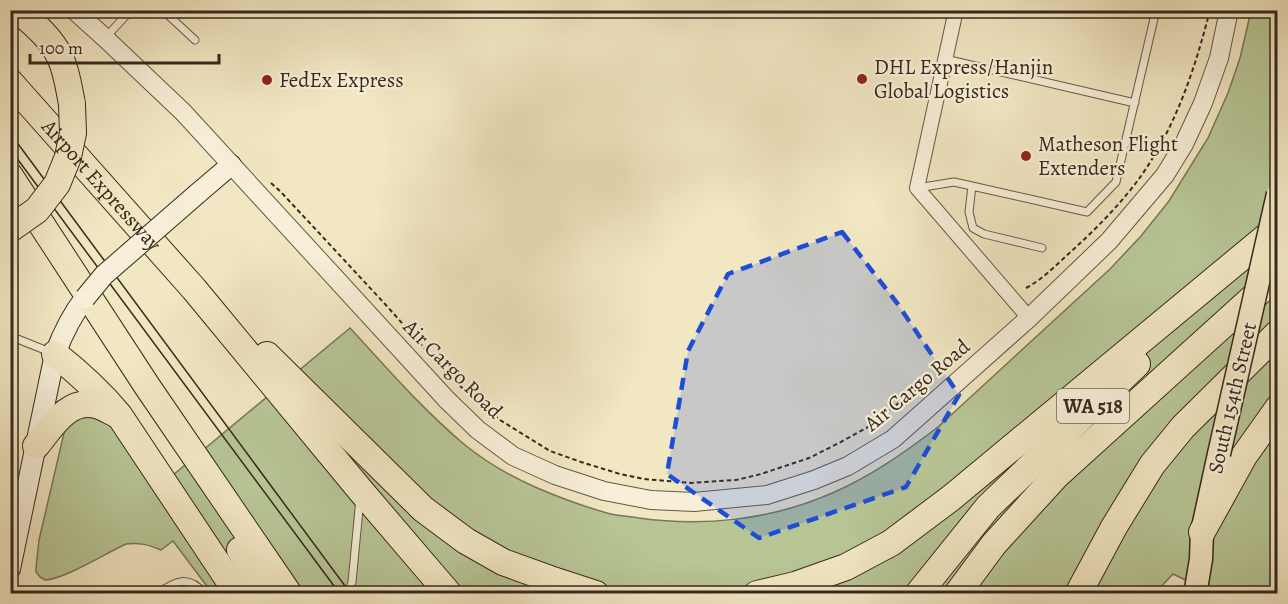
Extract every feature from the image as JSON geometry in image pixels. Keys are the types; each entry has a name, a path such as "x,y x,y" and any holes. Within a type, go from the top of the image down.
{"highway":[{"path":"10,229 37,210 57,184 68,157 73,133 68,80 60,57 43,33 18,10"},
{"name":"Airport Expressway","path":"10,82 194,289"},
{"path":"10,176 147,386 289,594"},
{"path":"757,594 795,585 846,567 891,543 951,498 1278,227"},
{"name":"WA 518","path":"918,594 988,507 1278,227"},
{"name":"WA 518","path":"957,594 994,544 1057,475 1278,275"},
{"path":"194,289 449,594"},
{"path":"194,289 284,371 423,509 466,541 503,562 596,594"},
{"path":"1078,594 1114,527 1152,465 1183,427 1278,333"},
{"path":"56,354 85,378 119,415 238,594"},
{"path":"147,386 163,428 267,594"},
{"path":"36,446 58,419 75,406 94,405 119,415"},
{"path":"1202,532 1244,456 1278,408"}],"main road":[{"path":"10,569 56,354 74,312 104,274 231,165"},
{"name":"South 154th Street","path":"1193,594 1196,589 1201,559 1202,532 1278,194"},
{"name":"South 154th Street","path":"1185,594 1185,583 1191,558 1202,532"}],"street":[{"name":"Air Cargo Road","path":"74,10 183,112 447,400 478,430 513,456 555,475 604,491 651,500 694,502 767,495 848,466 893,439 1029,318 1109,242 1165,175 1184,144 1203,103 1219,58 1229,10"},
{"path":"956,10 917,188 1029,318"}],"lane":[{"path":"105,38 130,10"},
{"path":"170,10 167,14 195,40"},
{"path":"917,188 954,182 1087,212 1116,182 1156,10"},
{"path":"945,59 1135,103"},
{"path":"972,186 969,212 973,228 984,234 1042,248"},
{"path":"10,336 56,354"},
{"path":"348,594 352,582 361,490"},
{"path":"157,594 172,583 181,581 194,584 205,594"}],"path":[{"path":"1026,288 1051,270 1081,242 1141,176 1178,109 1198,54 1210,10"},
{"path":"264,178 280,191 315,228 450,378 500,420 550,451 581,462 620,474 667,482 736,480 809,458 839,443 868,427 923,384"}],"highlighted area":[{"path":"842,232 897,303 959,395 906,487 759,538 667,474 688,351 728,274"}],"green space":[{"path":"1251,11 1277,11 1277,593 1218,593 1208,591 1173,574 1154,594 212,593 173,541 161,550 144,544 126,544 74,571 53,579 45,580 36,572 39,540 64,433 70,422 86,416 105,419 155,490 350,328 420,403 473,451 526,483 588,507 611,514 663,521 712,521 784,510 830,494 886,464 938,427 1110,269 1141,236 1169,201 1208,138 1228,93 1240,58"}],"tram line":[{"path":"10,133 351,594"},
{"path":"10,149 340,594"}],"place":[{"name":"DHL Express/Hanjin Global Logistics","path":"862,79"},
{"name":"FedEx Express","path":"267,80"},
{"name":"Matheson Flight Extenders","path":"1026,156"}]}
